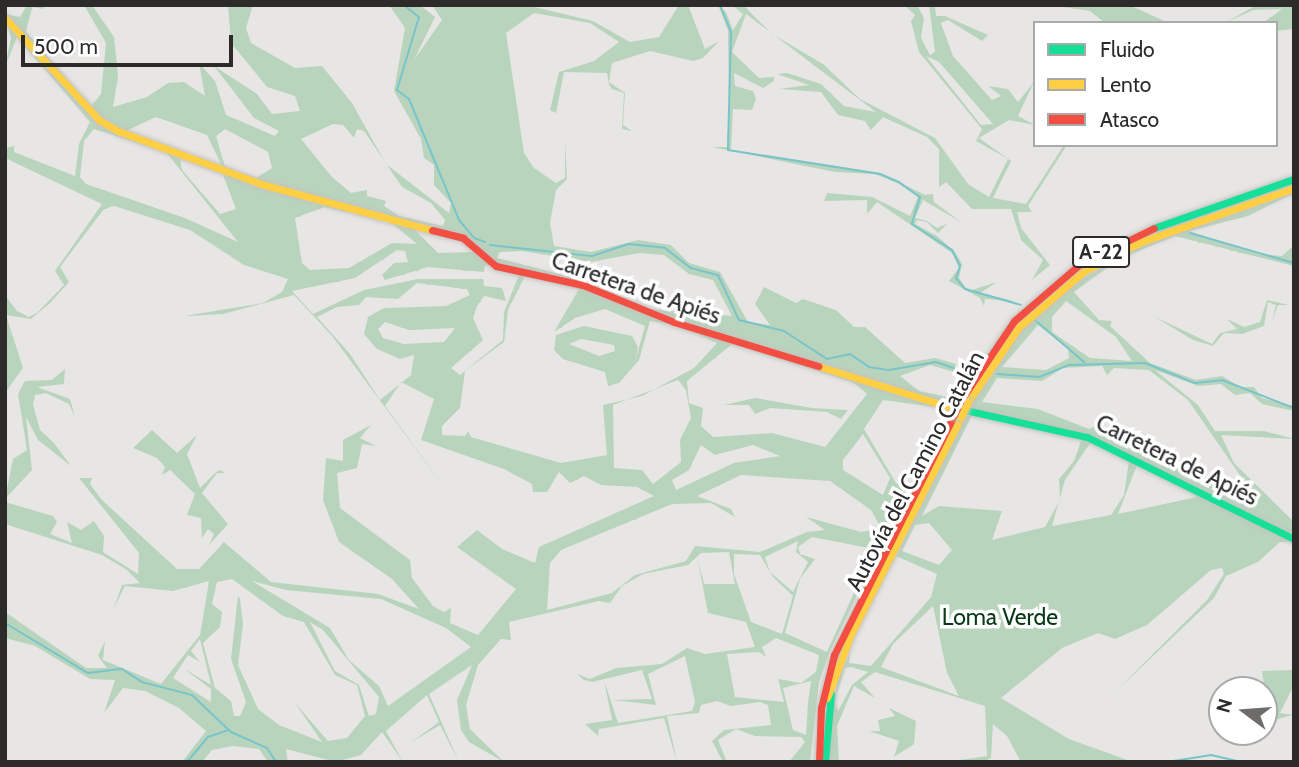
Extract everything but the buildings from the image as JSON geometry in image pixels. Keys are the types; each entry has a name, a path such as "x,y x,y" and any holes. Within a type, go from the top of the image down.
{"main road":[{"name":"Carretera de Apiés","path":"5,18 110,127 261,184 463,237 496,266 583,285 674,322 923,401 1087,436 1294,540"},
{"name":"Autovía del Camino Catalán","path":"820,734 824,689 839,644 965,401 1014,321 1080,264 1145,231 1294,179"},
{"name":"Autovía del Camino Catalán","path":"965,401 1019,327 1083,272 1151,238 1294,188"},
{"name":"Autovía del Camino Catalán","path":"820,734 830,687 851,634 957,416"},
{"path":"822,762 830,695 851,634"},
{"path":"820,734 822,762"},
{"path":"813,762 820,734"}],"green space":[{"path":"27,5 43,5 44,9 32,7 26,32 91,106 101,94 106,43 84,5 92,5 114,37 118,76 113,107 147,97 168,83 184,82 205,96 199,63 215,81 226,115 275,136 279,131 254,118 214,66 257,94 272,114 300,111 295,96 267,87 231,43 228,5 253,5 246,28 251,43 295,68 322,66 352,103 384,161 364,131 357,129 354,138 343,125 333,124 301,139 332,177 351,193 367,190 367,196 386,201 384,206 399,216 443,226 445,220 431,203 402,187 387,165 449,213 451,203 434,185 434,165 424,158 421,139 394,91 405,28 389,5 420,5 435,17 414,60 442,20 432,5 526,5 593,21 630,42 659,37 679,5 688,5 705,49 719,41 703,58 693,61 650,51 612,63 609,82 625,93 623,125 632,131 622,129 624,93 612,89 609,84 607,73 564,72 556,113 550,110 559,72 594,61 619,42 590,23 534,13 506,33 524,153 534,168 556,183 565,178 565,142 567,179 556,190 550,223 554,246 591,252 638,240 671,245 689,263 720,272 748,322 770,325 755,304 764,287 796,303 803,299 836,310 854,327 865,327 905,363 935,358 956,364 954,372 930,365 900,376 919,391 947,397 942,408 883,400 864,429 896,483 908,489 829,653 819,682 810,762 789,762 805,742 801,737 755,736 736,729 718,740 727,762 723,762 712,741 724,730 771,725 768,705 760,702 731,706 717,701 701,705 699,713 667,716 677,762 664,718 599,729 598,736 585,724 612,720 604,680 618,723 692,711 695,702 685,656 648,674 656,705 613,700 652,699 642,670 592,682 577,674 590,679 616,668 662,664 687,648 705,654 755,647 746,622 708,613 697,557 704,584 735,584 729,552 701,553 688,565 643,574 622,586 610,603 599,601 509,622 511,640 501,639 478,665 466,705 470,729 504,762 469,742 461,730 457,700 472,665 429,694 459,762 440,725 410,743 439,722 427,695 386,731 403,762 382,732 361,755 336,762 286,749 288,762 268,762 259,749 233,746 212,750 202,762 182,762 206,731 179,708 145,691 123,688 104,713 115,680 90,679 35,646 5,638 5,612 86,668 107,668 98,656 105,641 103,660 161,684 200,635 209,581 173,591 125,586 114,608 122,585 140,583 127,570 102,555 5,524 5,502 53,516 57,522 50,534 72,543 67,522 81,530 94,521 104,536 103,552 138,574 139,553 79,478 92,478 90,484 102,500 177,569 199,569 224,542 271,582 378,594 419,609 392,579 339,542 323,500 326,458 343,461 343,440 371,425 360,438 376,446 362,444 357,468 337,473 340,508 410,560 412,578 433,606 444,612 451,608 450,623 478,635 516,589 457,547 477,530 502,549 535,563 539,547 654,496 637,487 601,485 584,476 570,483 559,472 547,492 533,492 532,484 504,469 421,440 434,399 402,382 411,375 414,355 400,359 377,349 364,334 368,317 384,308 446,306 470,295 467,289 417,283 398,299 366,297 359,305 337,307 317,317 350,354 380,400 399,384 385,406 452,498 333,337 294,295 223,314 184,316 263,303 282,292 288,279 244,265 190,230 114,206 104,209 60,267 69,282 50,303 31,319 6,315 23,368 5,393 5,295 17,311 29,317 37,313 64,285 55,271 102,204 5,158 5,148 14,146 14,152 75,176 79,144 90,122 17,37 5,67 11,38 5,14 20,17","holes":["156,117 207,135 222,166 126,131","94,129 166,152 238,242 185,218 86,184 80,177 84,141","225,129 268,152 272,168 256,178 225,167 216,136","180,158 222,172 236,209 220,214 182,170","324,207 388,220 417,244 392,243 349,268 310,270 302,263 295,218","413,228 466,241 475,252 438,253","397,250 405,251 408,262 394,263 382,275 385,280 428,267 484,272 485,265 519,275 504,312 503,340 460,375 451,368 483,340 473,318 477,306 484,296 506,301 502,288 484,286 483,279 418,279 364,290 313,314 292,291 355,278","522,251 591,262 639,253 664,255 689,274 713,280 732,316 650,309 567,276 497,258 500,252","525,276 579,289 554,332 575,318 605,309 645,326 635,362 638,347 632,336 584,326 556,335 554,350 563,359 605,372 608,386 619,383 639,360 650,321 680,326 717,343 694,368 656,388 678,380 686,390 691,418 680,440 681,462 653,484 642,470 614,468 613,405 628,399 603,405 607,455 561,463 471,437 468,431 465,436 442,435 442,426 460,408 465,371 504,342 508,310","385,322 409,330 455,328 444,342 404,344 383,338 378,329","581,339 614,345 615,351 599,356 569,344","732,344 853,382 867,394 825,447 772,433 713,437 701,426 703,408 689,403 687,381","863,434 890,478 883,495 843,470 843,460","701,445 715,455 753,445 780,456 734,463 676,490 672,480 689,470","741,475 830,481 871,510 881,528 861,532 806,517 825,530 807,532 760,552 695,546 686,561 635,575 612,593 547,610 550,563 561,550 672,504 711,503 735,517 731,509 697,496","812,537 874,549 827,652 785,633 800,579 815,559 800,554 798,547","798,541 796,552 808,562 793,592 770,572 765,557","734,554 760,555 773,577 793,596 782,634 751,622 734,574","232,579 283,616 304,622 335,675 357,685 365,716 347,738 328,741 295,703 322,742 279,725 258,709 238,665 243,624 238,596 231,659 246,702 240,716 234,716 231,701 215,688 203,643 220,627 222,612 212,604 217,582","252,581 286,590 381,599 446,628 471,647 388,706 379,686 349,660 330,628","310,622 323,630 379,697 376,714 369,716 359,685 335,671","776,638 819,655 816,672 801,683 778,679 784,702 735,697 727,654 759,652 766,657 762,647","200,639 211,685 183,668 211,689 211,702 173,678 188,655 200,662 191,651","811,681 806,735 793,730 783,688"]},
{"path":"718,5 726,12 733,30 743,14 732,5 743,5 770,32 746,14 732,52 759,78 774,77 774,81 763,88 734,73 735,86 753,91 756,99 752,110 733,109 731,150 881,173 925,195 933,194 934,202 961,222 923,200 915,218 927,221 937,228 947,224 938,233 927,222 917,220 915,224 937,236 955,252 962,264 959,278 965,287 972,290 997,282 980,293 1014,301 985,299 984,306 980,298 949,281 959,268 952,253 877,202 867,214 867,200 824,201 827,193 872,197 910,216 918,197 897,183 875,174 835,172 712,147 727,147 728,30"},
{"path":"904,5 917,5 924,18 921,38 930,55 935,52 929,5 935,5 936,16 945,16 988,35 982,41 948,20 941,23 953,56 992,100 1001,96 988,86 1008,89 1018,102 1033,83 1018,116 1033,125 1009,120 979,138 1011,161 993,198 1026,204 1063,147 1066,147 1028,206 1032,212 1017,212 1021,228 1050,265 1032,280 1043,260 1021,240 1011,209 972,209 946,182 939,187 939,149 927,137 883,117 871,130 865,121 838,115 821,92 779,89 809,85 777,74 787,73 821,84 844,106 876,112 774,35 823,64 860,99 935,138 968,184 989,197 1008,159 976,141 982,129 919,52 911,21 915,15","holes":["926,56 939,62 993,124 981,125"]},
{"path":"1049,5 1129,5 1165,21 1102,21 1090,11"},
{"path":"1294,5 1294,29 1278,31 1278,21 1266,21 1282,9 1253,10 1228,21 1253,7"},
{"name":"Loma Verde","path":"1294,193 1248,216 1189,231 1260,254 1282,256 1293,246 1294,266 1175,236 1119,259 1074,292 1099,320 1112,321 1110,326 1150,363 1196,380 1222,376 1240,387 1254,387 1262,398 1294,406 1294,411 1262,404 1250,393 1235,395 1221,384 1198,386 1155,370 1198,405 1215,431 1264,431 1294,439 1221,435 1234,463 1294,522 1294,542 1280,542 1258,562 1226,576 1214,598 1112,695 1207,600 1224,574 1222,568 1211,570 1147,625 1115,639 1098,633 1062,648 1001,698 1069,739 1133,762 1021,762 1007,736 993,724 991,758 985,761 946,762 987,756 985,706 875,672 861,682 875,698 854,686 837,726 839,762 829,762 831,712 838,680 850,653 849,663 871,666 931,597 937,574 896,556 966,413 1020,332 1068,287 1138,247","holes":["1066,301 1116,337 1132,361 1090,358 1052,332 1052,317","1038,325 1068,349 1069,358 1046,370 1002,367","1102,366 1107,375 1114,368 1149,370 1188,400 1253,494 1129,447 1128,434 1117,442 1099,433 1098,425 1089,429 1038,409 982,402 997,378 1042,381 1063,368","972,415 1082,438 1074,461 1059,479 1060,498 1065,480 1091,442 1129,460 1124,495 1111,515 1052,526 1059,502 1045,527 992,540 1002,511 939,506 922,516","1137,465 1191,491 1197,497 1118,514","929,523 952,550 939,565 902,551 915,525","933,606 947,673 959,696 881,667 893,644","845,668 868,672 852,685 838,711 835,701"]},
{"path":"1267,300 1289,305 1278,305 1272,322 1276,305 1268,302 1264,326 1242,334 1224,333 1213,346 1193,340 1155,317 1212,344 1220,333 1237,329 1227,319 1244,327 1260,322"},
{"path":"65,369 64,384 37,387 70,399 75,417 69,404 46,393 35,395 33,405 40,430 54,443 71,466 38,440 26,417 32,470 5,499 13,459 27,450 18,394 25,381 52,380"},
{"path":"755,398 812,408 848,410 841,419 827,412 770,408 755,414 749,405 724,405"},
{"path":"152,430 177,453 197,435 187,454 200,488 216,472 220,470 225,473 217,473 202,493 228,524 209,545 214,534 208,529 202,538 201,518 187,515 195,494 170,470 162,475 165,467 157,458 133,448"},
{"path":"1294,670 1294,685 1280,713 1293,715 1278,719 1278,676 1263,676 1262,671"},
{"path":"889,708 916,721 914,744 928,735 894,757 899,741 869,731 880,731 878,720 895,716"}],"waterway":[{"path":"404,5 419,17 397,90 409,99 459,220 474,238 485,242"},
{"path":"720,5 731,32 728,150 880,174 899,182 920,197 912,224 952,250 960,266 956,278 965,289 1021,305"},
{"path":"1190,233 1294,263"},
{"path":"490,245 592,256 628,244 665,248 691,268 718,275 739,320 784,331 827,359 850,354 869,367 889,370 936,362 962,371"},
{"path":"1035,320 1084,362"},
{"path":"997,374 1039,377 1068,365 1145,363 1195,383 1222,380 1294,408"},
{"path":"5,623 88,673 122,669 142,682 192,695 231,732 267,748 276,762"},
{"path":"187,762 208,737 228,730"},
{"path":"1167,762 1211,755 1241,762"}],"traffic: fast":[{"path":"1154,228 1294,179"},
{"path":"965,410 1087,437 1294,539"},
{"path":"825,762 831,694"}],"traffic: slow":[{"path":"5,18 99,120 118,131 261,184 432,230"},
{"path":"968,402 1019,327 1083,272 1141,242 1294,188"},
{"path":"818,366 956,409"},
{"path":"961,417 968,402"},
{"path":"827,698 851,634 961,417"}],"traffic: jam":[{"path":"961,400 1014,321 1080,264 1154,228"},
{"path":"432,230 463,238 496,266 583,285 674,322 818,366"},
{"path":"954,415 961,400"},
{"path":"819,762 821,708 834,655 954,415"}]}
